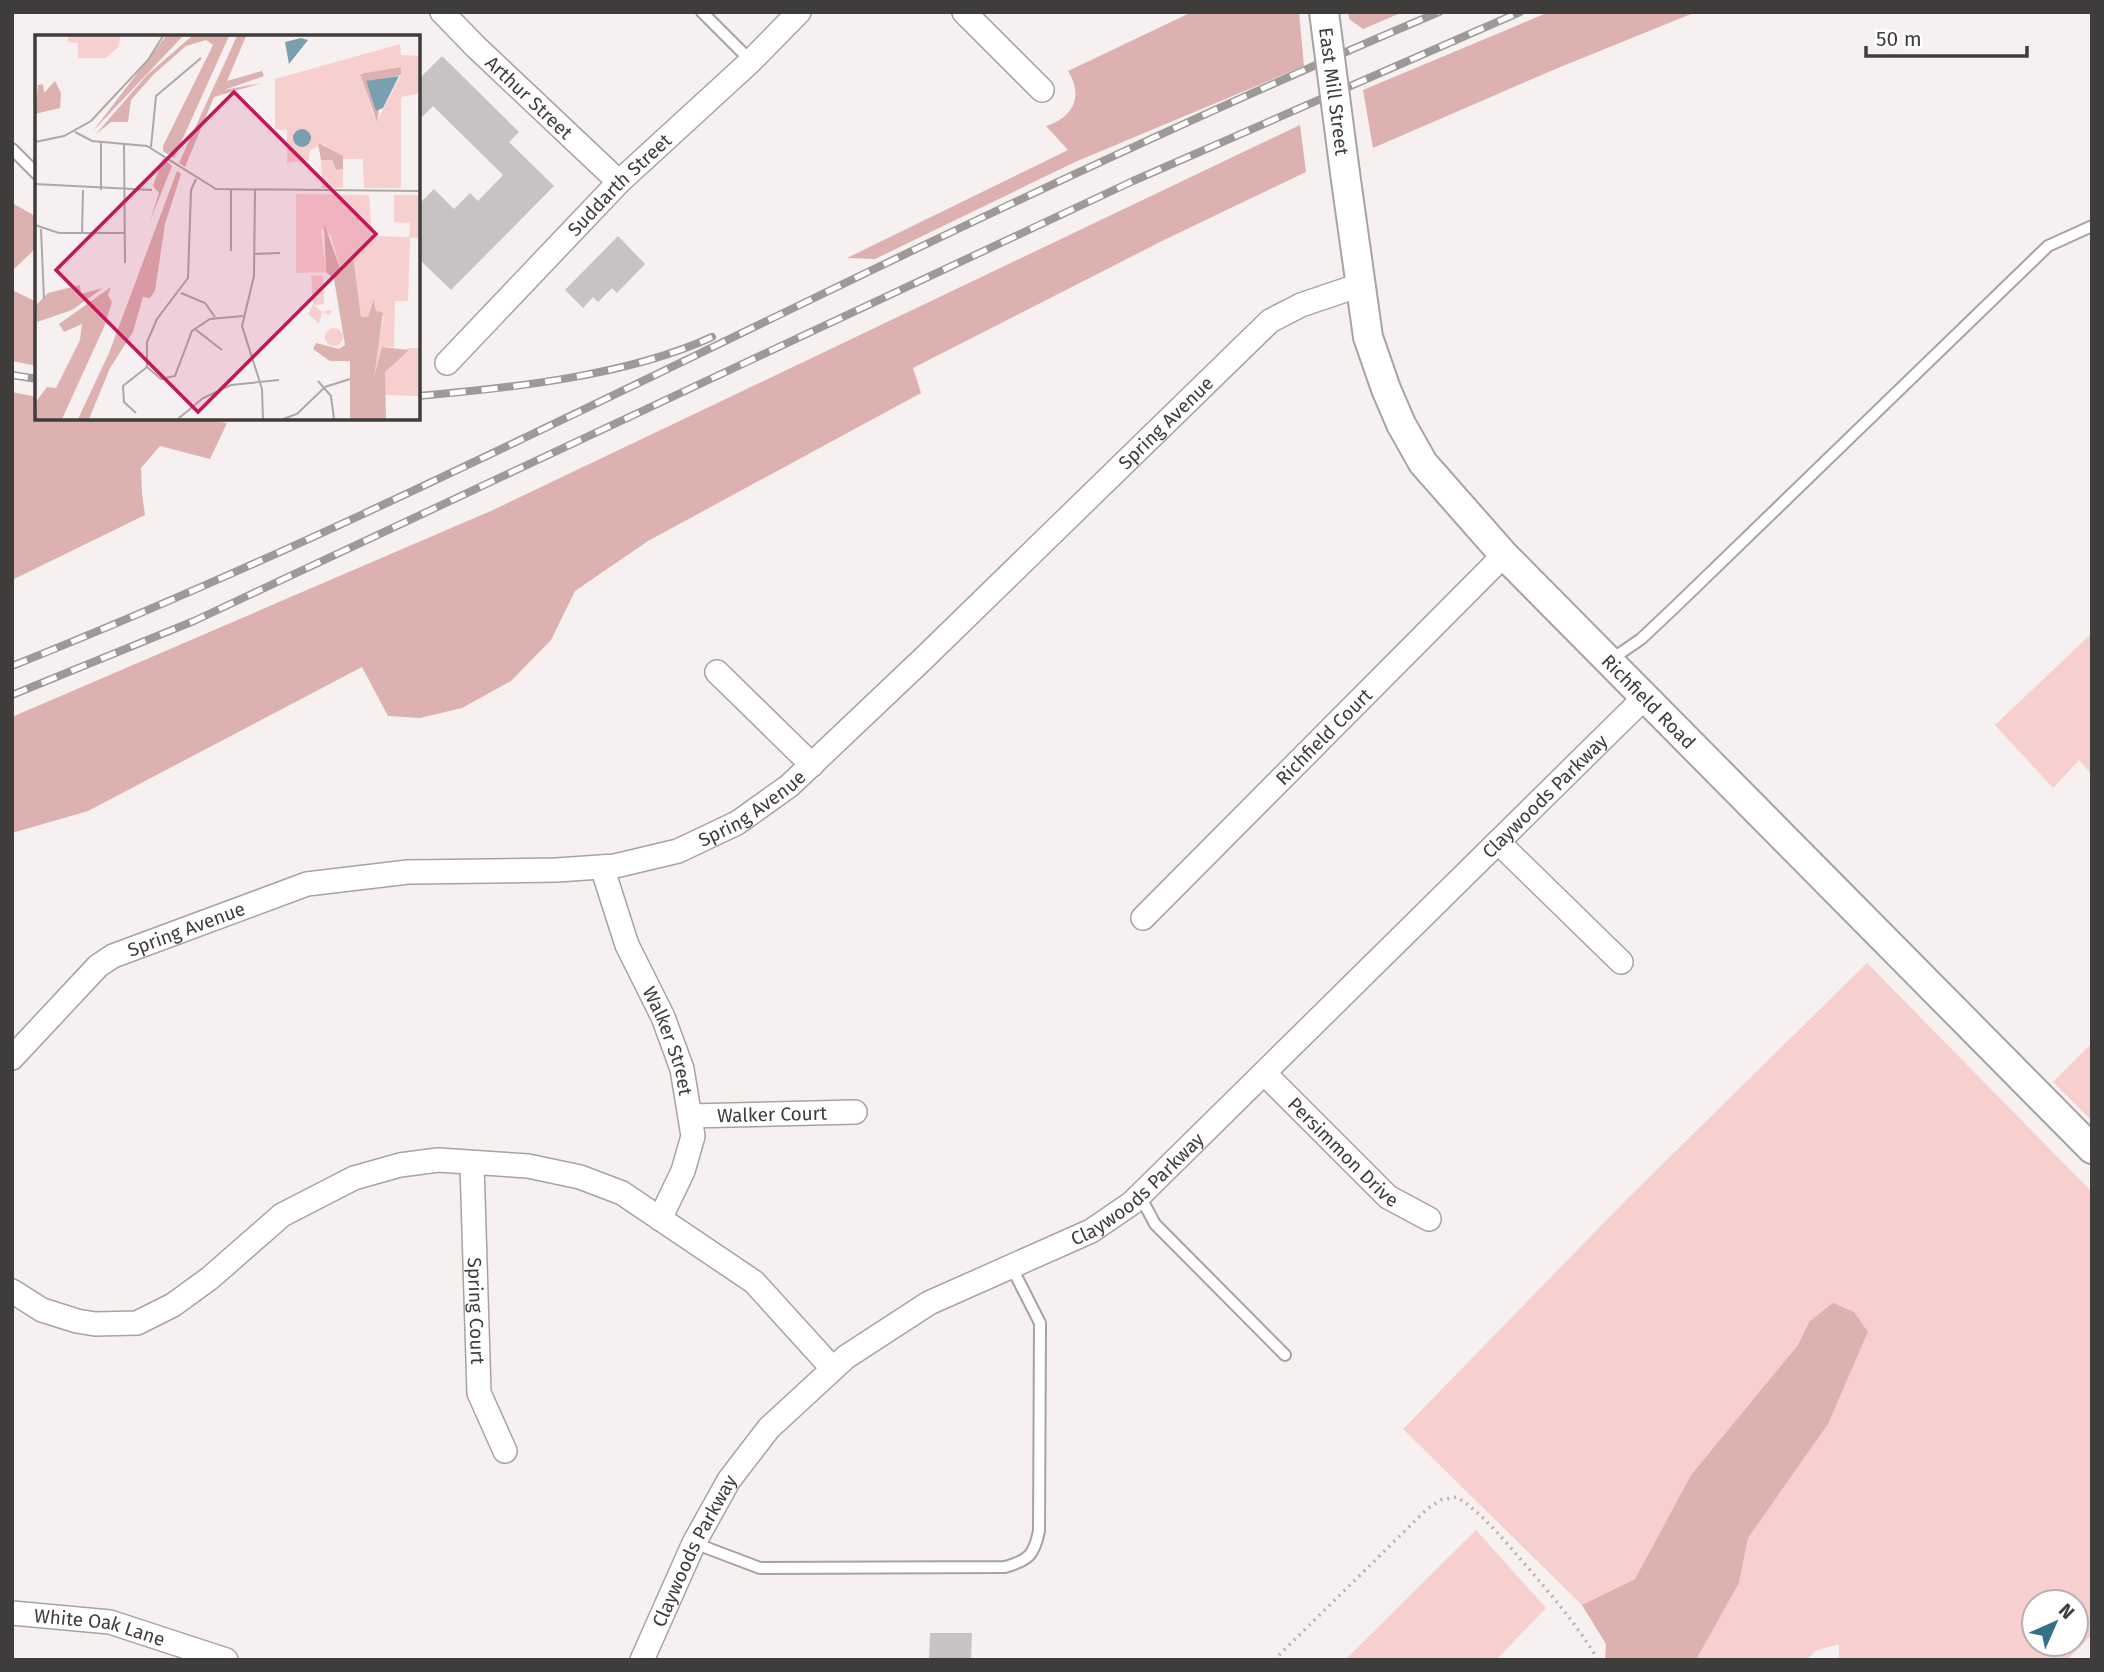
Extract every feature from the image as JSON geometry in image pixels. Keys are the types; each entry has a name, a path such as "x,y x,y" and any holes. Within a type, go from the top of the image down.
{"street":[{"name":"Arthur Street","path":"442,12 619,182"},
{"name":"Suddarth Street","path":"447,363 619,182 751,61 799,12"},
{"path":"964,12 1042,90"},
{"name":"East Mill Street","path":"1324,12 1345,173"},
{"name":"Richfield Road","path":"1345,173 1368,337 1385,389 1423,463 1504,555 2092,1149"},
{"name":"Spring Avenue","path":"12,1058 98,967 113,956 307,884 408,872 615,866 678,851 737,823 789,786 1270,321 1301,306 1360,285"},
{"name":"Richfield Court","path":"1143,918 1504,555"},
{"path":"717,673 811,765"},
{"name":"Claywoods Parkway","path":"642,1660 695,1543 729,1480 769,1428 846,1357 929,1303 1091,1231 1140,1196 1645,696"},
{"path":"1498,842 1621,962"},
{"name":"Walker Street","path":"602,867 626,945 663,1017 682,1069 690,1116 693,1136 690,1148 683,1171 660,1219"},
{"name":"Persimmon Drive","path":"1264,1073 1388,1197 1429,1219"},
{"name":"Walker Court","path":"690,1116 855,1112"},
{"path":"12,1291 42,1310 78,1321 95,1324 137,1323 173,1305 200,1285 282,1215 354,1178 438,1160 528,1166 580,1177 622,1193 754,1282 833,1368"},
{"name":"Spring Court","path":"472,1164 479,1393 505,1451"},
{"name":"White Oak Lane","path":"12,1613 110,1622 226,1660"}],"lane":[{"path":"702,12 751,61"},
{"path":"12,149 35,172"},
{"path":"1609,660 1641,639 2048,246 2092,226"},
{"path":"1140,1196 1155,1224 1285,1355"},
{"path":"695,1543 760,1568 1005,1567 1020,1563 1035,1549 1039,1531 1040,1323 1011,1266"}],"path":[{"path":"1273,1660 1427,1510 1441,1500 1457,1497 1475,1509 1543,1586 1588,1644 1595,1655 1593,1660"}],"shaded area":[{"path":"1192,12 1299,12 1304,66 1075,162 875,259 847,258 1068,150 1046,126 1063,118 1073,105 1075,89 1068,71"},
{"path":"1348,12 1403,12 1363,29 1349,19"},
{"path":"1549,12 1696,12 1373,148 1363,90"},
{"path":"1300,125 1306,172 1164,240 913,368 921,393 648,541 575,591 551,640 511,681 462,708 420,718 388,716 362,667 88,811 12,833 12,717 493,510"},
{"path":"12,203 35,216 35,249 12,271"},
{"path":"12,290 35,301 35,366 12,361"},
{"path":"12,392 35,397 35,420 207,420 227,423 210,459 160,446 141,468 145,515 12,580"},
{"path":"2092,633 2092,775 2079,760 2053,788 1995,725"},
{"path":"1867,963 2092,1192 2092,1635 2090,1637 2090,1588 2020,1588 2020,1658 2069,1658 2067,1660 1839,1660 1839,1644 1815,1651 1807,1660 1696,1660 1739,1583 1748,1538 1828,1424 1868,1332 1809,1322 1798,1345 1691,1475 1635,1579 1582,1605 1403,1429 1627,1199"},
{"path":"2092,1043 2092,1121 2053,1082"},
{"path":"1833,1303 1854,1312 1868,1332 1828,1424 1748,1538 1739,1583 1696,1660 1605,1660 1606,1644 1582,1605 1635,1579 1691,1475 1798,1345 1809,1322"},
{"path":"1476,1530 1546,1608 1496,1660 1345,1660"}],"building":[{"path":"442,56 519,132 509,142 554,186 451,290 420,260 420,203 434,189 454,209 470,193 478,201 503,175 433,106 420,119 420,78"},
{"path":"618,236 645,264 617,293 612,288 598,302 593,297 583,308 565,290"},
{"path":"930,1633 972,1633 971,1660 929,1660"}],"railway":[{"path":"12,666 114,625 314,537 1043,189 1201,116 1439,12"},
{"path":"12,695 194,621 1133,181 1520,12"},
{"path":"420,396 529,384 606,371 643,362 712,337"},
{"path":"12,375 35,379"}]}
